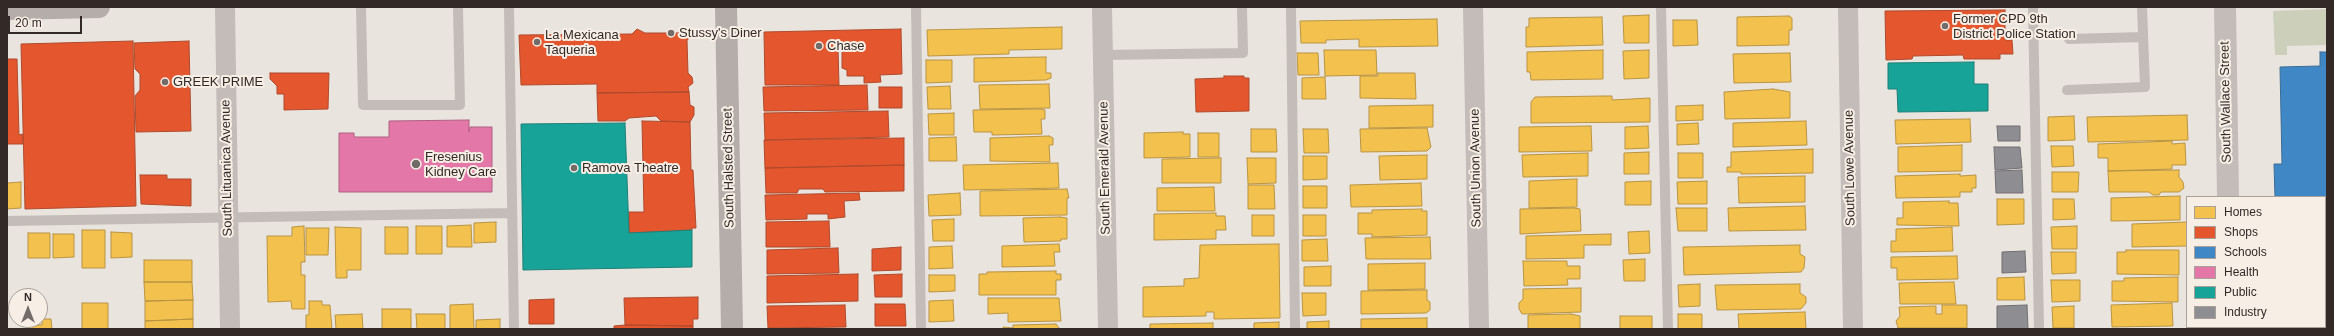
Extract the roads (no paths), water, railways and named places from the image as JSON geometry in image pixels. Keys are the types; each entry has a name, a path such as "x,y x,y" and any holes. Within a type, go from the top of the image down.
{"main road":[{"path":"7,8 99,7"},
{"name":"South Halsted Street","path":"726,7 732,329"}],"street":[{"name":"South Lituanica Avenue","path":"225,7 230,329"},
{"name":"South Emerald Avenue","path":"1102,7 1108,329"},
{"name":"South Union Avenue","path":"1473,7 1479,329"},
{"name":"South Lowe Avenue","path":"1848,7 1853,329"},
{"name":"South Wallace Street","path":"2225,7 2228,196"}],"lane":[{"path":"361,7 363,106 460,105 458,7"},
{"path":"509,7 514,329"},
{"path":"916,7 921,329"},
{"path":"1103,55 1243,53 1242,7"},
{"path":"1290,7 1295,329"},
{"path":"1661,7 1668,329"},
{"path":"2033,7 2039,329"},
{"path":"2067,90 2145,87 2142,7"},
{"path":"2069,39 2143,36"},
{"path":"7,221 512,213"}],"place":[{"name":"Former CPD 9th District Police Station","path":"1945,26"},
{"name":"Stussy's Diner","path":"671,33"},
{"name":"La Mexicana Taqueria","path":"537,42"},
{"name":"Chase","path":"819,46"},
{"name":"GREEK PRIME","path":"165,82"},
{"name":"Fresenius Kidney Care","path":"416,164"},
{"name":"Ramova Theatre","path":"574,168"}]}
